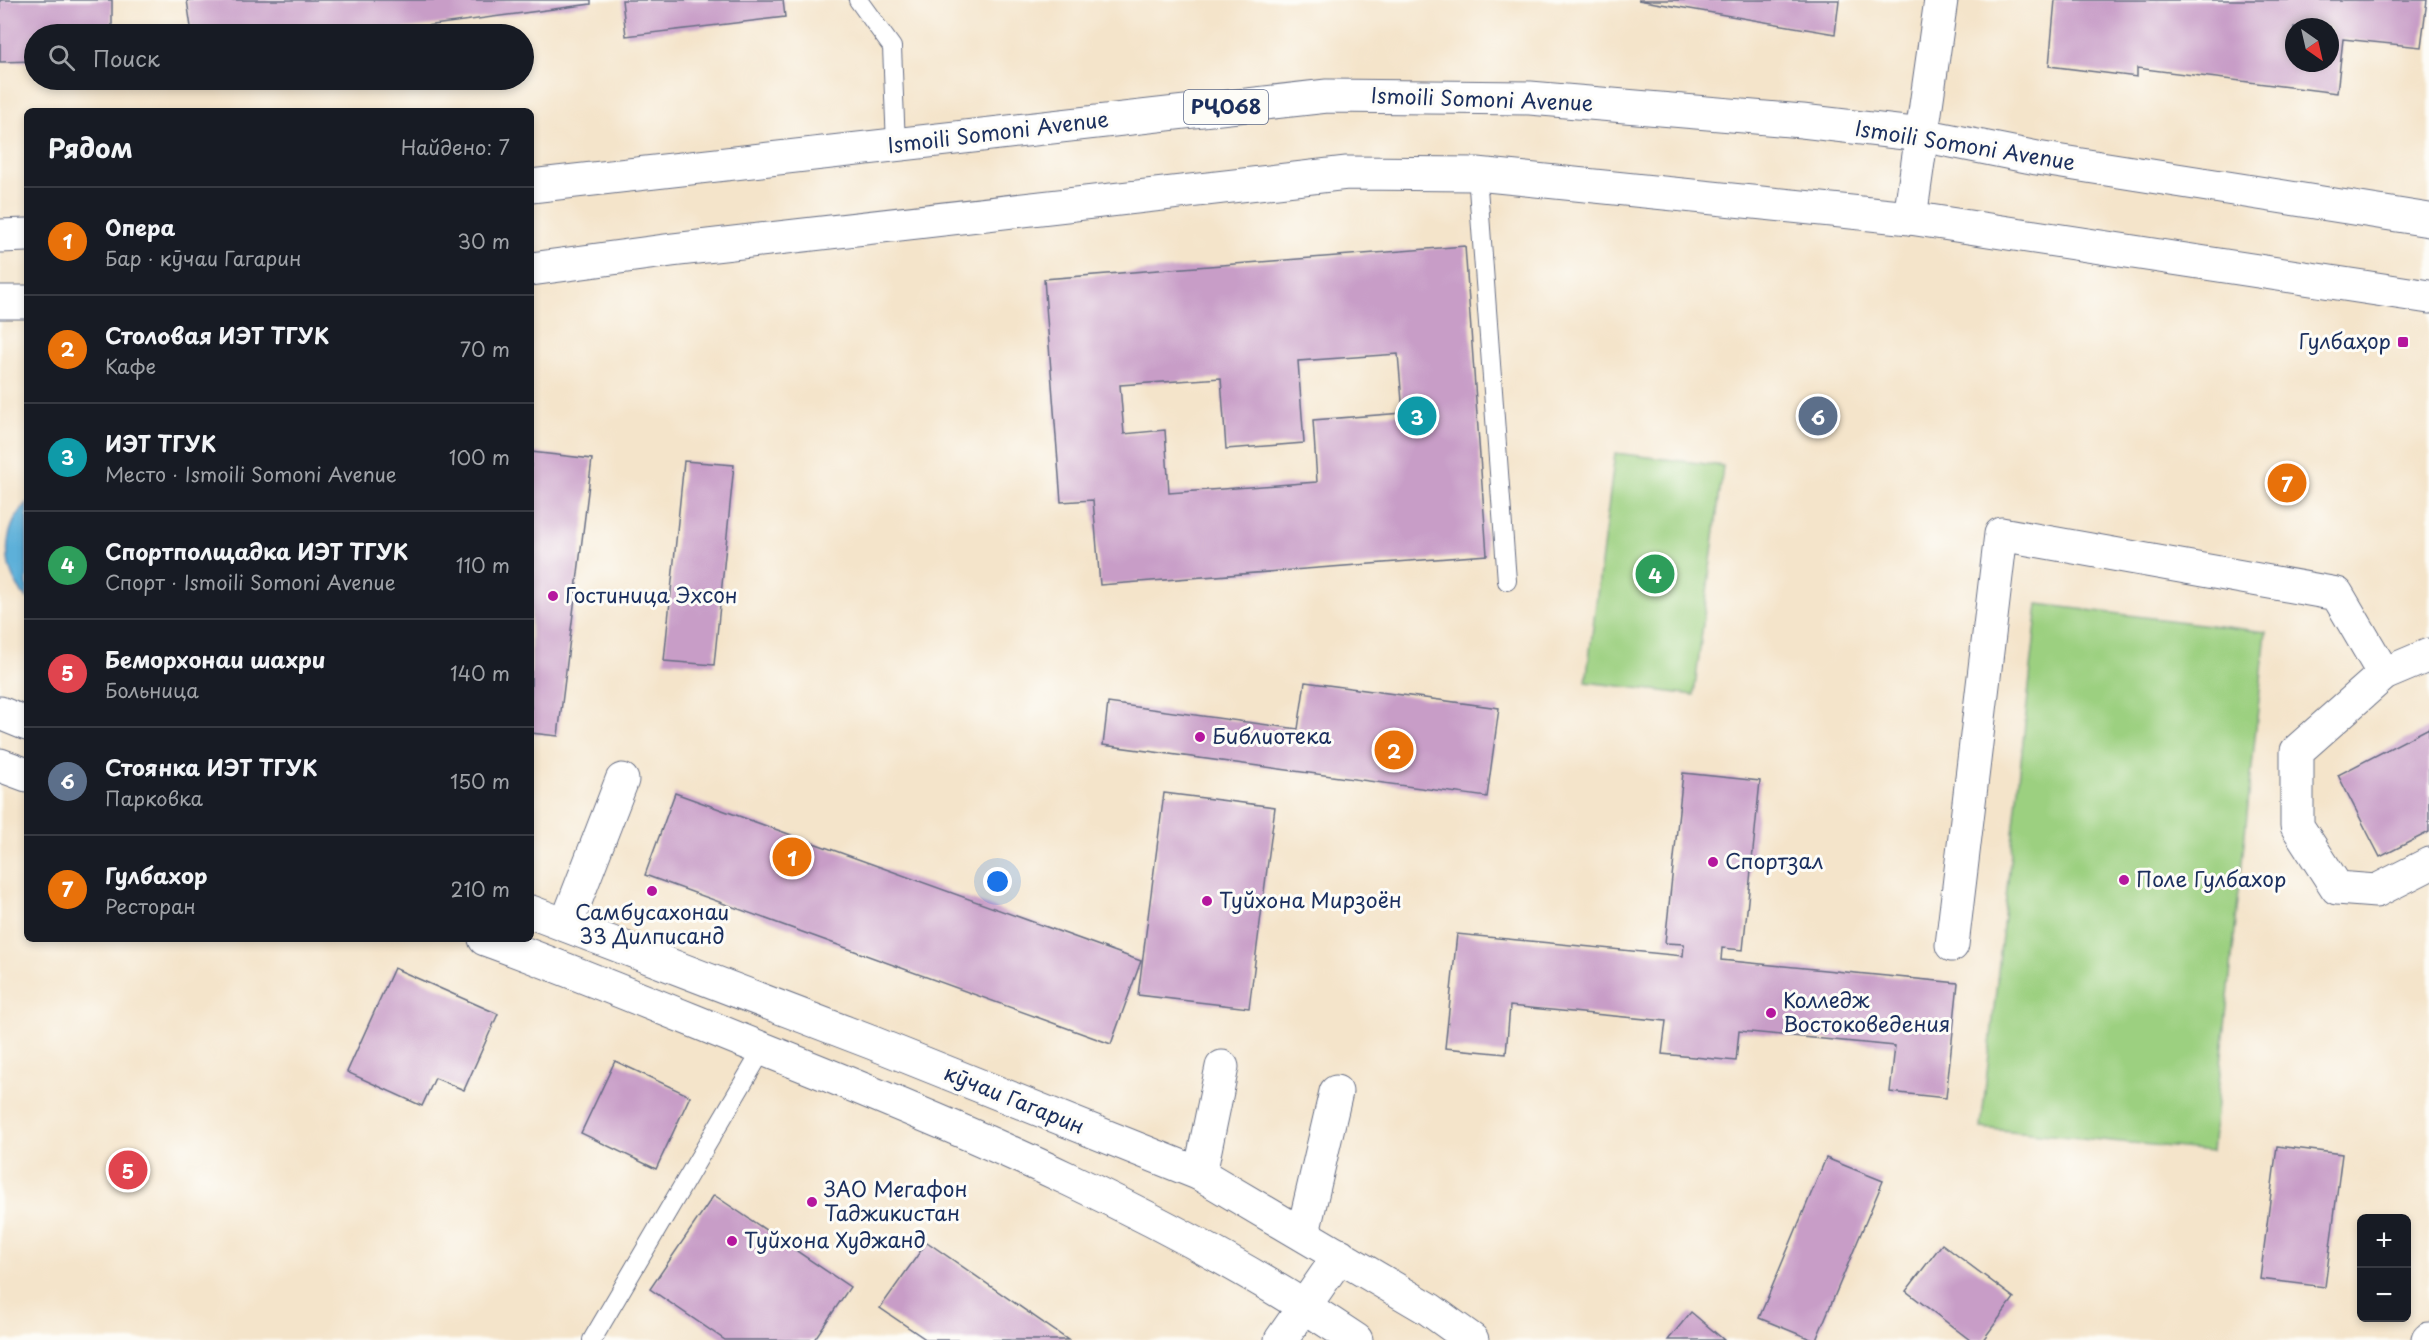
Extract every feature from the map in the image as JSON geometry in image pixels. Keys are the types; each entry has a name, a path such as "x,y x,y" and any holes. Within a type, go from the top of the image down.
{"main road":[{"path":"1910,218 1941,0"},
{"name":"Ismoili Somoni Avenue","path":"534,186 1327,96 1530,98 1802,121 1922,135 2037,158 2429,220"},
{"path":"534,268 1347,173 1477,174 1910,218 2429,297"},
{"path":"0,236 24,235"},
{"path":"0,302 24,302"},
{"path":"1952,945 2001,534 2337,594 2384,674"},
{"path":"2429,656 2384,674 2297,751 2297,826 2337,888 2376,891 2429,864"},
{"path":"0,713 24,722"},
{"path":"0,765 24,774"},
{"path":"566,925 622,780"},
{"name":"кӯчаи Гагарин","path":"534,913 873,1043 1200,1174 1429,1309 1472,1340"},
{"path":"493,942 763,1049 997,1147 1139,1214 1306,1306 1356,1340"},
{"path":"1200,1174 1222,1067"},
{"path":"1303,1233 1336,1092"},
{"path":"1281,1340 1340,1255"}],"lane":[{"path":"858,0 892,47 896,145"},
{"path":"1477,174 1507,581"},
{"path":"592,1340 763,1049"}],"green space":[{"path":"1615,453 1723,466 1694,695 1586,682"},
{"name":"Поле Гулбахор","path":"2038,604 2266,632 2212,1151 1981,1128"}],"water":[{"path":"24,507 24,594 12,576 8,551 12,525"}],"building":[{"path":"0,0 112,0 112,24 24,24 24,61 0,62"},
{"path":"187,0 591,0 591,4 441,24 191,24"},
{"path":"622,0 783,0 785,17 626,36"},
{"path":"1638,0 1839,0 1835,34"},
{"path":"2055,0 2427,0 2421,47 2343,39 2337,93 2137,68 2137,77 2049,66"},
{"path":"1465,246 1487,555 1100,585 1093,500 1061,502 1044,279","holes":["1398,354 1403,413 1313,420 1317,482 1169,493 1165,430 1124,434 1120,385 1221,378 1226,449 1304,443 1298,361"]},
{"name":"Гостиница Эхсон","path":"534,452 592,459 558,736 534,733"},
{"path":"684,461 734,465 714,665 664,661"},
{"path":"1305,682 1499,708 1487,797 1103,745 1108,703 1298,729"},
{"path":"2429,728 2429,832 2380,857 2338,775"},
{"name":"Колледж Востоковедения","path":"1683,773 1760,781 1743,950 1722,948 1721,960 1958,983 1946,1098 1890,1092 1895,1046 1739,1031 1736,1061 1662,1054 1666,1021 1510,1006 1506,1054 1445,1048 1457,934 1683,956 1684,944 1665,943"},
{"path":"675,793 1141,961 1111,1044 645,875"},
{"name":"Туйхона Мирзоён","path":"1164,793 1275,807 1249,1008 1138,995"},
{"path":"394,968 498,1014 464,1090 435,1078 422,1106 347,1072"},
{"path":"615,1061 690,1096 656,1169 581,1133"},
{"path":"2277,1146 2342,1154 2325,1287 2260,1279"},
{"path":"1826,1158 1883,1181 1816,1340 1813,1340 1759,1318"},
{"name":"Туйхона Худжанд","path":"714,1195 850,1287 814,1340 725,1340 650,1289"},
{"path":"927,1242 1068,1340 927,1340 880,1308"},
{"path":"1942,1244 2014,1298 1983,1340 1970,1340 1906,1291"},
{"path":"1691,1312 1724,1340 1668,1340"}],"place":[{"name":"Гулбаҳор","path":"2403,342"},
{"name":"ИЭТ ТГУК","path":"1417,416"},
{"name":"Стоянка ИЭТ ТГУК","path":"1818,416"},
{"name":"Гулбахор","path":"2287,483"},
{"name":"Спортполщадка ИЭТ ТГУК","path":"1655,574"},
{"name":"Гостиница Эхсон","path":"553,596"},
{"name":"Библиотека","path":"1200,737"},
{"name":"Столовая ИЭТ ТГУК","path":"1394,750"},
{"name":"Опера","path":"792,857"},
{"name":"Спортзал","path":"1713,862"},
{"name":"Поле Гулбахор","path":"2124,880"},
{"name":"Самбусахонаи 33 Дилписанд","path":"652,891"},
{"name":"Туйхона Мирзоён","path":"1207,901"},
{"name":"Колледж Востоковедения","path":"1771,1013"},
{"name":"Беморхонаи шахри","path":"128,1170"},
{"name":"ЗАО Мегафон Таджикистан","path":"812,1202"},
{"name":"Туйхона Худжанд","path":"732,1241"}]}
